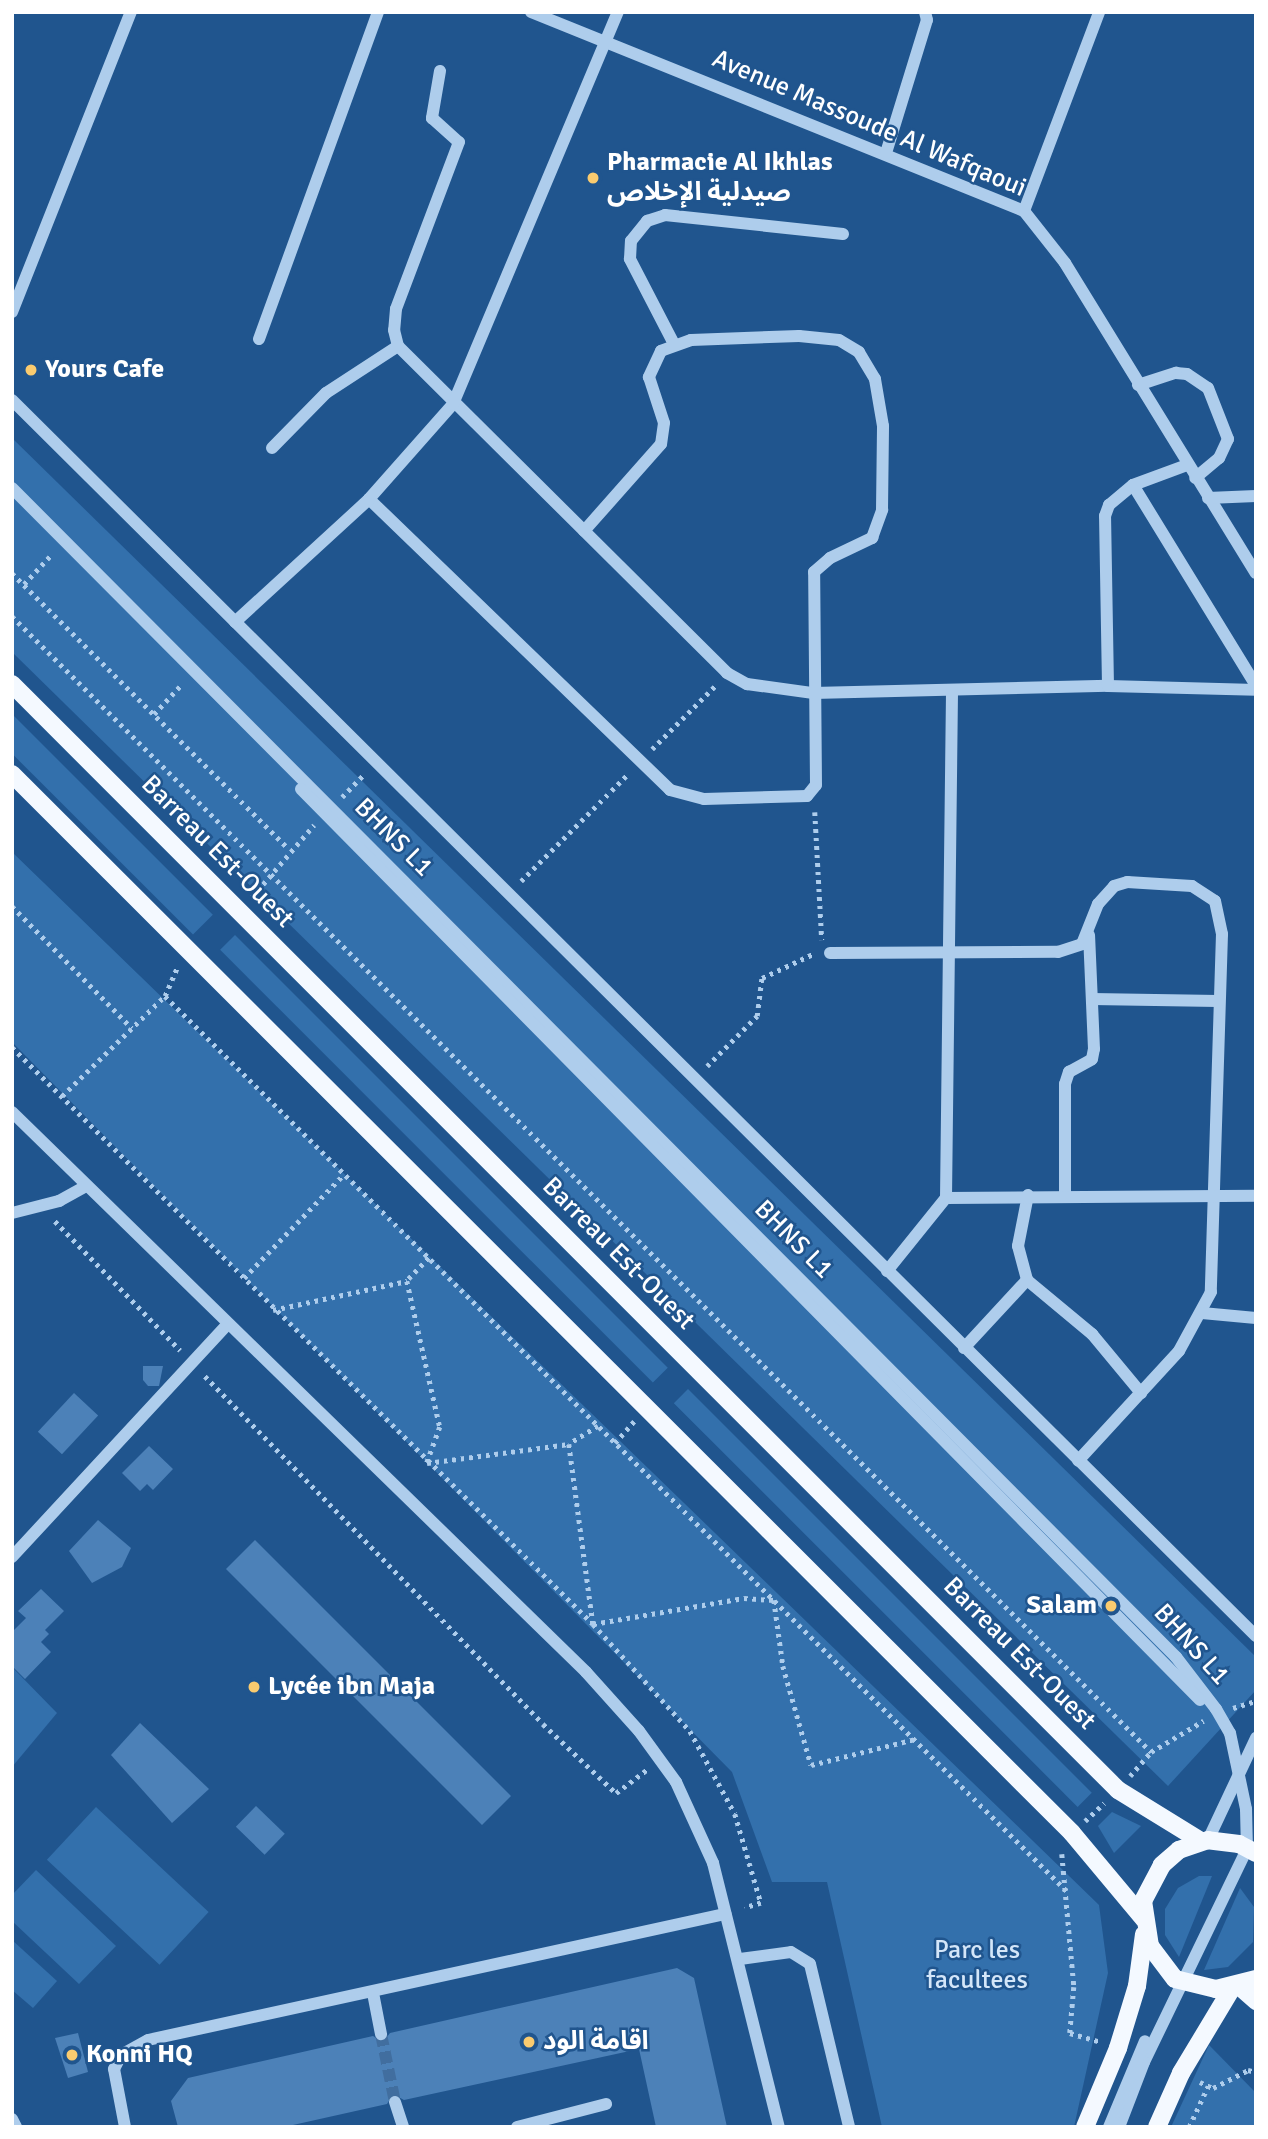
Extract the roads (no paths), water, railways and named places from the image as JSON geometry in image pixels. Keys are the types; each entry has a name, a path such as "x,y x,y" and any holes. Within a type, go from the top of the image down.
{"main road":[{"name":"Barreau Est-Ouest","path":"12,684 1118,1790 1205,1841"},
{"path":"12,774 1072,1833 1144,1925 1159,1961 1178,1981 1236,1987 1256,1979"},
{"path":"1085,2127 1118,2048 1137,1986 1144,1925 1143,1901 1162,1865 1205,1841 1247,1848"},
{"path":"1236,1987 1256,2001"},
{"path":"1157,2127 1181,2073 1236,1987"}],"street":[{"path":"12,312 131,12"},
{"path":"259,339 378,12"},
{"name":"Avenue Massoude Al Wafqaoui","path":"531,12 886,153 1024,211 1051,242 1256,573"},
{"path":"235,622 369,499 453,404 618,12"},
{"path":"886,153 927,20 925,12"},
{"path":"1024,211 1099,12"},
{"path":"440,71 432,118 460,142 396,309 394,330 398,346 453,404 727,673 747,684 813,693 1108,686 1256,688"},
{"path":"674,344 630,259 631,241 647,221 664,215 843,234"},
{"path":"369,499 639,763 670,790 686,797 802,800 814,790 814,572 830,558 872,538 883,510 883,426 875,379 859,352 839,340 799,336 674,344 661,351 651,366 650,387 664,423 661,444 584,531"},
{"path":"272,448 326,393 398,346"},
{"path":"1138,384 1176,373 1187,374 1208,388 1228,439 1219,458 1195,478"},
{"path":"12,400 1256,1636"},
{"path":"1108,686 1105,516 1110,505 1133,485 1188,465"},
{"path":"1133,485 1256,688"},
{"name":"BHNS L1","path":"12,488 328,811"},
{"path":"1208,498 1256,496"},
{"name":"BHNS L1","path":"12,498 1177,1657 1230,1733 1246,1809 1247,1848 1237,1857 1109,2127"},
{"path":"887,1271 946,1198 946,953 952,690"},
{"path":"1065,1195 1065,1084 1069,1072 1092,1059 1089,935 1098,904 1114,886 1171,884 1206,892 1220,912 1214,1274 1202,1313 1179,1351 1078,1461"},
{"path":"830,953 1058,952 1073,950 1089,935"},
{"path":"1092,999 1218,1001"},
{"path":"12,1112 227,1325 586,1672 660,1759 699,1827 740,1959 779,2127"},
{"path":"12,1213 47,1205 86,1186"},
{"path":"946,1198 1028,1195 1256,1196"},
{"path":"1028,1195 1018,1246 1027,1280 1092,1334 1142,1393"},
{"path":"964,1348 1027,1280"},
{"path":"1202,1313 1256,1318"},
{"path":"12,1557 227,1325"},
{"name":"BHNS L1","path":"1215,1715 1225,1740 1247,1848"},
{"path":"1205,1841 1235,1786 1237,1769 1256,1738"},
{"path":"125,2127 114,2069 132,2046 725,1914"},
{"path":"740,1959 791,1952 810,1964 817,1980 849,2127"},
{"name":"BHNS L1","path":"1119,2127 1178,1981"},
{"path":"373,1993 381,2034"},
{"path":"396,2102 402,2127"},
{"path":"517,2127 606,2104"},
{"path":"12,2119 16,2127"}],"tunnel":[{"path":"381,2034 395,2102"}],"place":[{"name":"Pharmacie Al Ikhlas صيدلية الإخلاص","path":"593,178"},
{"name":"Yours Cafe","path":"31,370"},
{"name":"Salam","path":"1111,1606"},
{"name":"Lycée ibn Maja","path":"254,1687"},
{"name":"اقامة الود","path":"529,2042"},
{"name":"Konni HQ","path":"72,2055"}],"park label":[{"name":"Parc les facultees","path":"977,1966"}]}
